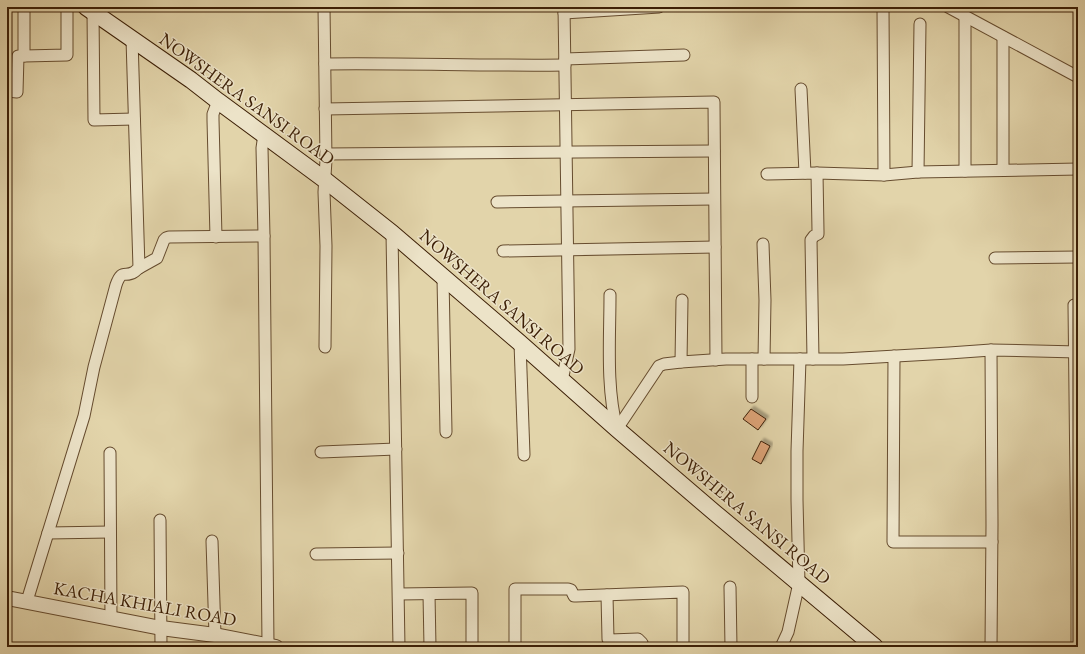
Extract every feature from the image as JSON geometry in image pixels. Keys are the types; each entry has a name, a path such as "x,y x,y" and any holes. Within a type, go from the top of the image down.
{"main road":[{"name":"NOWSHERA SANSI ROAD","path":"90,9 191,80 325,180 392,233 715,513 870,645"}],"street":[{"path":"24,7 24,56"},
{"path":"7,91 17,92 18,56 67,54 67,7"},
{"path":"324,7 326,154 324,192 326,246 325,347"},
{"path":"562,380 569,349 564,10 659,7"},
{"path":"883,7 884,175"},
{"path":"948,7 1078,77"},
{"path":"90,9 94,120 134,120"},
{"path":"965,16 965,171"},
{"path":"918,172 920,24"},
{"path":"1003,37 1003,170"},
{"path":"132,39 139,268"},
{"path":"324,64 510,66 684,55"},
{"path":"801,89 805,173"},
{"path":"216,237 213,114 218,101"},
{"path":"325,109 714,102 716,360"},
{"path":"266,136 263,141 262,148 272,646"},
{"path":"326,154 714,151"},
{"path":"767,174 817,173 884,175 918,172 1078,169"},
{"path":"813,359 811,240 818,234 817,173"},
{"path":"497,202 714,199"},
{"path":"392,233 400,647"},
{"path":"27,601 84,416 94,367 119,277 132,273 157,258 166,238 264,236"},
{"path":"752,397 765,300 763,244"},
{"path":"503,251 715,247"},
{"path":"995,258 1078,257"},
{"path":"443,278 446,432"},
{"path":"610,295 611,391 615,420 618,429"},
{"path":"681,362 682,300"},
{"path":"1077,647 1076,352 1074,305 1078,305"},
{"path":"520,343 524,455"},
{"path":"618,429 659,366 664,364 726,359 843,359 949,354 991,350 1076,352"},
{"path":"991,350 991,647"},
{"path":"894,356 893,542 992,542"},
{"path":"781,647 788,632 799,583 797,451 800,359"},
{"path":"321,452 396,450"},
{"path":"110,453 111,618"},
{"path":"160,520 161,647"},
{"path":"48,533 110,532"},
{"path":"212,541 215,635"},
{"path":"316,554 398,553"},
{"path":"730,587 731,647"},
{"path":"515,647 515,589 568,589 571,590 574,596 683,592 683,647"},
{"path":"399,594 472,593 472,647"},
{"path":"430,594 430,647"},
{"path":"607,595 608,639 638,639 642,644 642,647"},
{"name":"KACHA KHIALI ROAD","path":"7,598 161,628 215,635 272,646"}],"building":[{"path":"751,409 766,419 758,430 743,419"},
{"path":"761,441 770,446 761,464 752,459"}]}
